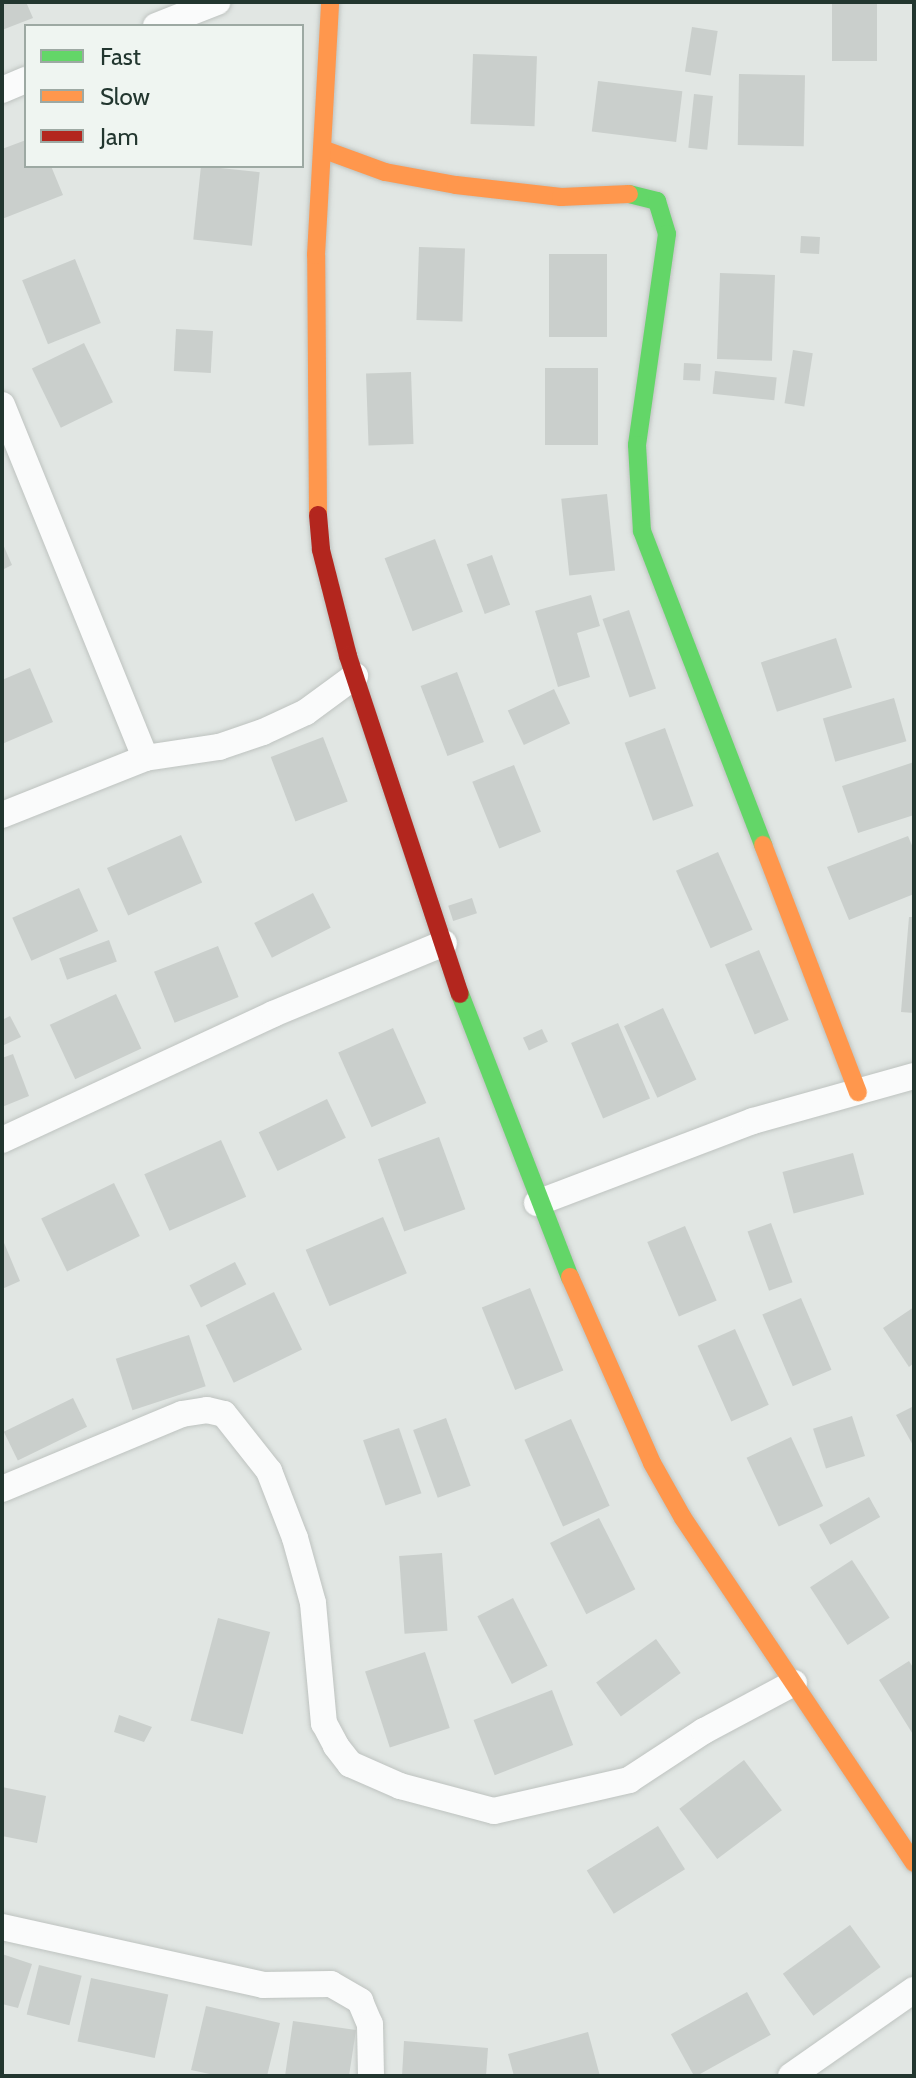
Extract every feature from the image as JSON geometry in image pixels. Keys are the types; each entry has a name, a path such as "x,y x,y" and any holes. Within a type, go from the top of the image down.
{"street":[{"path":"161,24 217,2"},
{"path":"330,2 322,149 315,486 328,586 355,676 444,943 537,1203 652,1463 683,1518 914,1863"},
{"path":"2,90 24,81"},
{"path":"322,149 385,172 456,185 561,197 640,194 657,201 667,234 637,445 635,478 642,531 858,1092"},
{"path":"2,405 145,758"},
{"path":"2,815 145,758 219,747 263,732 306,712 355,676"},
{"path":"2,1140 273,1014 444,943"},
{"path":"537,1203 753,1121 914,1076"},
{"path":"2,1489 182,1414 207,1410 224,1414 269,1471 295,1538 313,1603 324,1723 336,1746 350,1764 400,1786 494,1811 629,1780 704,1731 794,1683"},
{"path":"2,1927 263,1985 331,1984 360,2001 370,2024 371,2076"},
{"path":"791,2076 914,1990"}],"building":[{"path":"2,2 26,2 33,18 2,30"},
{"path":"832,2 877,2 877,61 832,61"},
{"path":"692,27 718,31 711,76 685,71"},
{"path":"473,54 537,56 535,126 471,124"},
{"path":"739,74 805,75 804,146 738,145"},
{"path":"598,81 682,91 676,142 592,132"},
{"path":"694,94 713,96 707,150 688,148"},
{"path":"24,141 24,168 52,168 63,195 2,219 2,149"},
{"path":"201,168 260,172 252,246 193,240"},
{"path":"801,236 820,237 819,254 800,253"},
{"path":"419,247 465,249 462,322 416,320"},
{"path":"549,254 607,254 607,337 549,337"},
{"path":"75,259 101,323 48,344 22,280"},
{"path":"720,273 775,275 772,361 717,359"},
{"path":"176,329 213,331 211,373 174,371"},
{"path":"84,343 113,402 61,428 32,368"},
{"path":"793,350 813,353 804,406 785,403"},
{"path":"684,363 701,364 700,381 683,380"},
{"path":"545,368 598,368 598,445 545,445"},
{"path":"715,371 777,377 774,400 713,394"},
{"path":"411,372 414,444 369,446 366,374"},
{"path":"607,494 615,571 569,575 561,499"},
{"path":"435,539 463,612 413,631 385,558"},
{"path":"2,542 12,565 2,570"},
{"path":"492,555 510,605 485,614 467,564"},
{"path":"591,595 600,626 577,633 590,677 558,687 535,611"},
{"path":"629,610 656,688 630,698 603,619"},
{"path":"836,638 852,687 777,712 761,662"},
{"path":"30,668 53,722 2,744 2,680"},
{"path":"457,672 484,742 447,756 421,686"},
{"path":"554,689 570,723 524,745 508,711"},
{"path":"894,698 906,741 835,762 823,718"},
{"path":"665,728 693,806 653,821 625,743"},
{"path":"323,737 348,801 295,821 271,757"},
{"path":"914,762 914,815 858,833 842,786"},
{"path":"514,765 541,832 499,849 472,782"},
{"path":"181,835 202,883 128,915 107,868"},
{"path":"908,836 914,850 914,894 849,920 827,867"},
{"path":"718,852 753,930 711,948 676,871"},
{"path":"79,888 98,931 31,961 12,918"},
{"path":"313,893 331,928 272,958 254,923"},
{"path":"472,898 477,913 453,921 448,906"},
{"path":"909,917 914,917 914,1013 901,1012"},
{"path":"109,940 117,962 67,980 59,958"},
{"path":"218,946 239,997 175,1023 154,972"},
{"path":"759,950 789,1020 755,1034 725,964"},
{"path":"116,994 141,1048 75,1079 50,1025"},
{"path":"663,1008 696,1080 657,1098 624,1026"},
{"path":"10,1016 21,1037 2,1046 2,1020"},
{"path":"618,1023 650,1098 603,1118 571,1043"},
{"path":"393,1028 426,1103 372,1127 338,1052"},
{"path":"542,1029 548,1042 529,1051 523,1038"},
{"path":"13,1054 29,1096 2,1107 2,1058"},
{"path":"327,1099 346,1138 278,1171 259,1132"},
{"path":"439,1137 465,1209 404,1232 378,1159"},
{"path":"221,1140 246,1197 169,1231 144,1174"},
{"path":"853,1153 864,1195 794,1213 782,1172"},
{"path":"114,1183 140,1236 67,1272 41,1219"},
{"path":"383,1217 407,1273 330,1306 306,1250"},
{"path":"771,1223 793,1282 769,1291 748,1232"},
{"path":"685,1226 717,1301 679,1317 647,1242"},
{"path":"2,1238 20,1281 2,1289"},
{"path":"235,1262 246,1284 201,1307 190,1285"},
{"path":"530,1288 563,1371 515,1390 482,1307"},
{"path":"274,1292 302,1350 234,1383 206,1325"},
{"path":"801,1298 831,1370 793,1386 762,1314"},
{"path":"914,1307 914,1363 909,1367 883,1328"},
{"path":"735,1329 769,1405 731,1422 698,1346"},
{"path":"189,1335 206,1386 132,1410 116,1359"},
{"path":"73,1398 87,1427 18,1461 4,1432"},
{"path":"914,1406 914,1447 896,1415"},
{"path":"852,1416 865,1456 826,1469 813,1429"},
{"path":"446,1418 471,1486 438,1498 413,1430"},
{"path":"571,1419 610,1506 563,1527 524,1440"},
{"path":"399,1428 421,1493 386,1506 363,1440"},
{"path":"791,1437 823,1506 779,1527 747,1458"},
{"path":"869,1497 880,1517 830,1545 819,1525"},
{"path":"599,1518 635,1589 586,1614 550,1543"},
{"path":"442,1553 447,1631 405,1634 399,1556"},
{"path":"852,1560 890,1618 848,1645 810,1587"},
{"path":"513,1598 548,1666 512,1684 477,1616"},
{"path":"218,1618 270,1632 243,1734 191,1720"},
{"path":"656,1639 681,1673 621,1716 596,1682"},
{"path":"425,1652 450,1728 390,1748 365,1671"},
{"path":"909,1661 914,1669 914,1736 879,1680"},
{"path":"552,1690 573,1745 495,1775 474,1720"},
{"path":"119,1715 152,1727 144,1742 114,1732"},
{"path":"744,1760 782,1810 717,1859 679,1809"},
{"path":"2,1787 46,1796 37,1843 2,1836"},
{"path":"658,1826 685,1869 614,1914 587,1871"},
{"path":"850,1925 881,1967 813,2016 783,1974"},
{"path":"2,1954 32,1964 18,2008 2,2004"},
{"path":"39,1965 82,1976 69,2025 27,2014"},
{"path":"91,1978 168,1994 155,2058 77,2042"},
{"path":"747,1992 771,2035 694,2076 671,2034"},
{"path":"206,2006 280,2023 267,2076 219,2076 191,2070"},
{"path":"293,2021 356,2030 349,2076 285,2076"},
{"path":"588,2032 600,2076 514,2076 508,2054"},
{"path":"404,2041 488,2048 486,2076 402,2076"}],"traffic: fast":[{"path":"629,194 657,201 667,234 637,445 642,531 763,845"},
{"path":"460,994 570,1277"}],"traffic: slow":[{"path":"318,515 316,255 330,2"},
{"path":"322,149 385,172 456,185 561,197 629,194"},
{"path":"763,845 858,1092"},
{"path":"570,1277 652,1463 683,1518 914,1863"}],"traffic: jam":[{"path":"318,515 321,550 348,656 460,994"}]}
